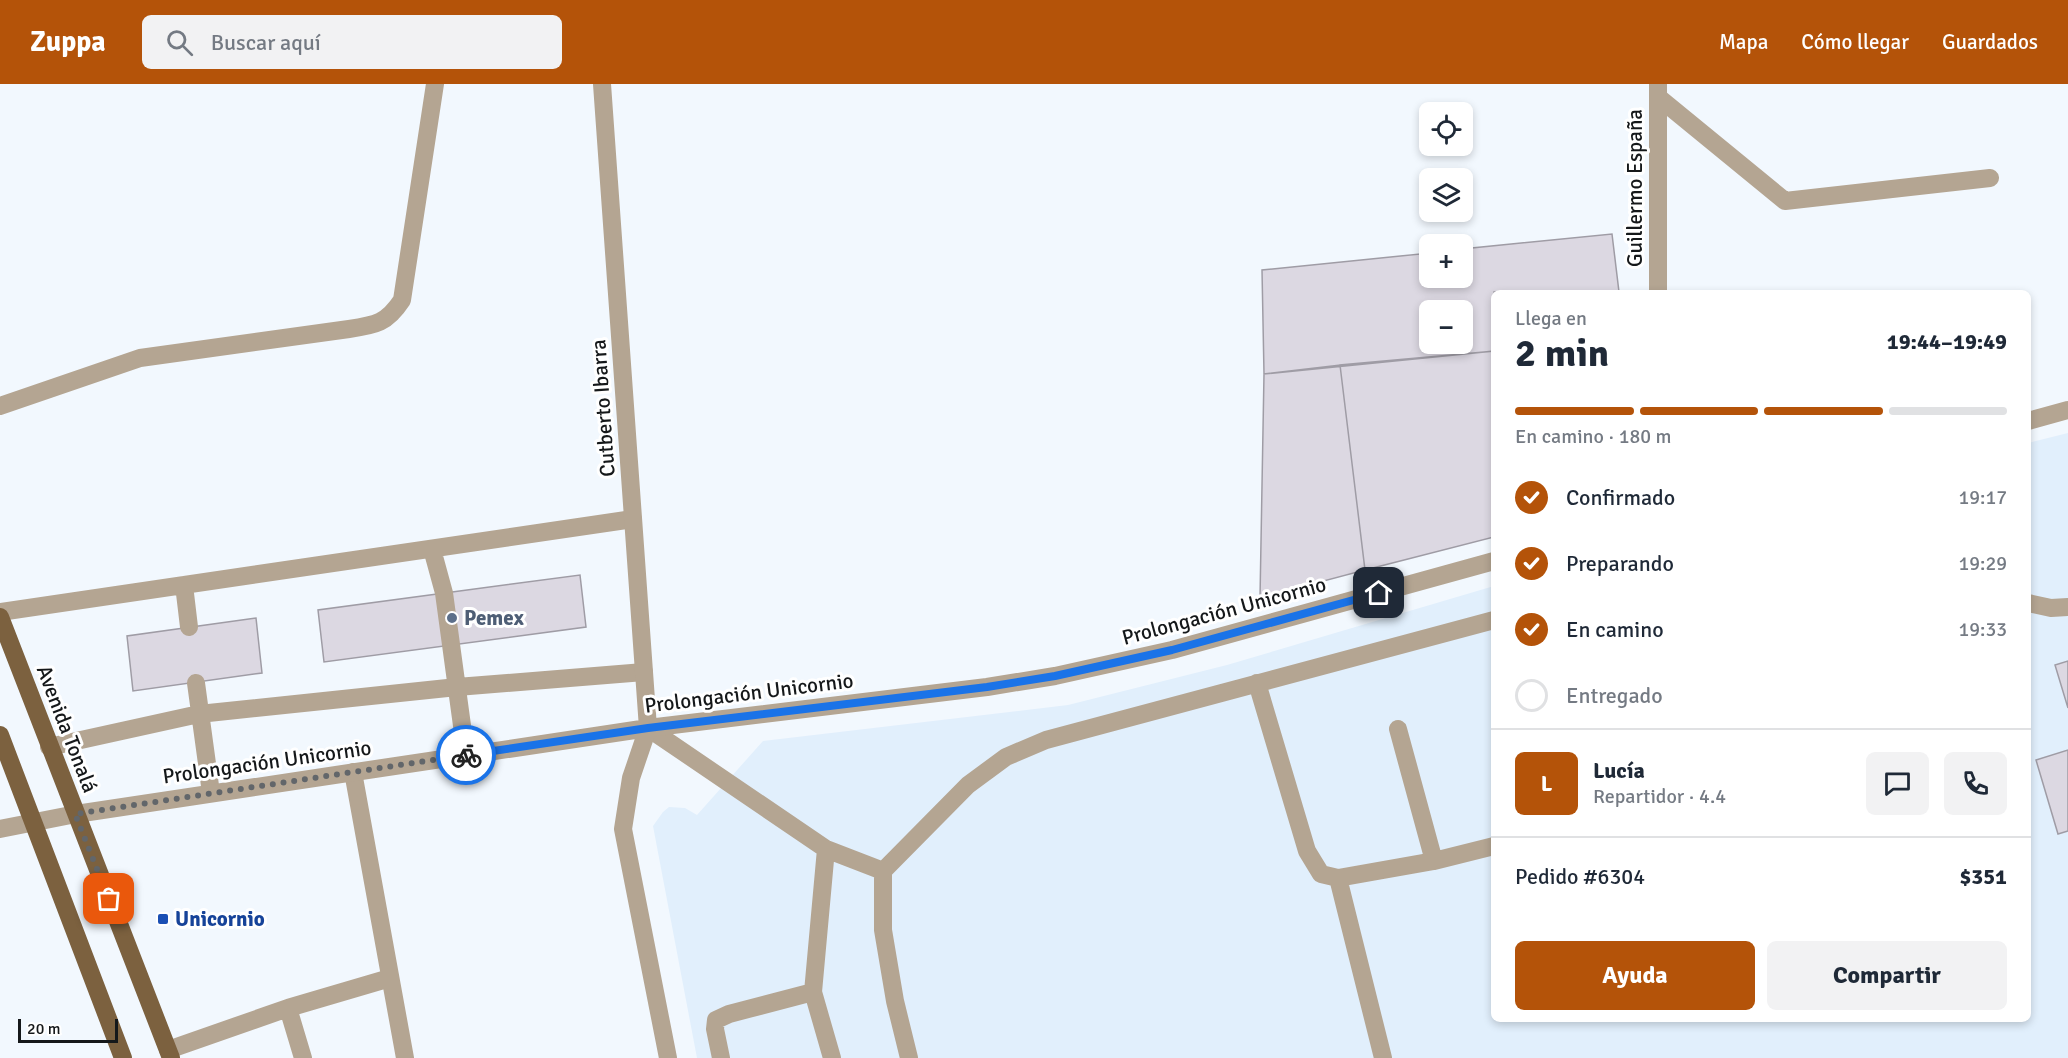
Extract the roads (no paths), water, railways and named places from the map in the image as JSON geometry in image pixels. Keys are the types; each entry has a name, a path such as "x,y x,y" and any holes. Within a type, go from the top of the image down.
{"main road":[{"name":"Avenida Tonalá","path":"0,617 169,1054"},
{"path":"0,735 123,1058"}],"street":[{"path":"0,406 140,358 381,323 394,313 402,300 435,84"},
{"name":"Cutberto Ibarra","path":"602,84 648,728"},
{"path":"1658,91 1785,201 1990,178"},
{"name":"Guillermo España","path":"1658,91 1658,290"},
{"path":"2031,420 2068,410"},
{"path":"0,612 633,519"},
{"path":"432,549 444,593 466,755"},
{"name":"Prolongación Unicornio","path":"0,829 75,814 648,728 964,690 1055,676 1172,650 1491,562"},
{"path":"184,585 189,627"},
{"path":"2031,604 2051,608 2068,607"},
{"path":"909,1058 895,1001 883,930 883,871 968,784 1006,757 1046,740 1491,621"},
{"path":"49,747 199,714 457,687 644,672"},
{"path":"196,683 211,793"},
{"path":"1257,683 1308,851 1321,874 1338,878 1434,861 1491,847"},
{"path":"668,1058 623,829 631,778 648,728 826,849 883,871"},
{"path":"1398,729 1434,861"},
{"path":"353,772 405,1058"},
{"path":"826,849 813,992 832,1058"},
{"path":"1338,878 1383,1058"},
{"path":"169,1054 288,1008 390,978"},
{"path":"721,1058 715,1029 716,1020 729,1014 813,992"},
{"path":"288,1008 303,1058"}],"place":[{"name":"Pemex","path":"452,618"},
{"name":"Unicornio","path":"163,919"}]}
